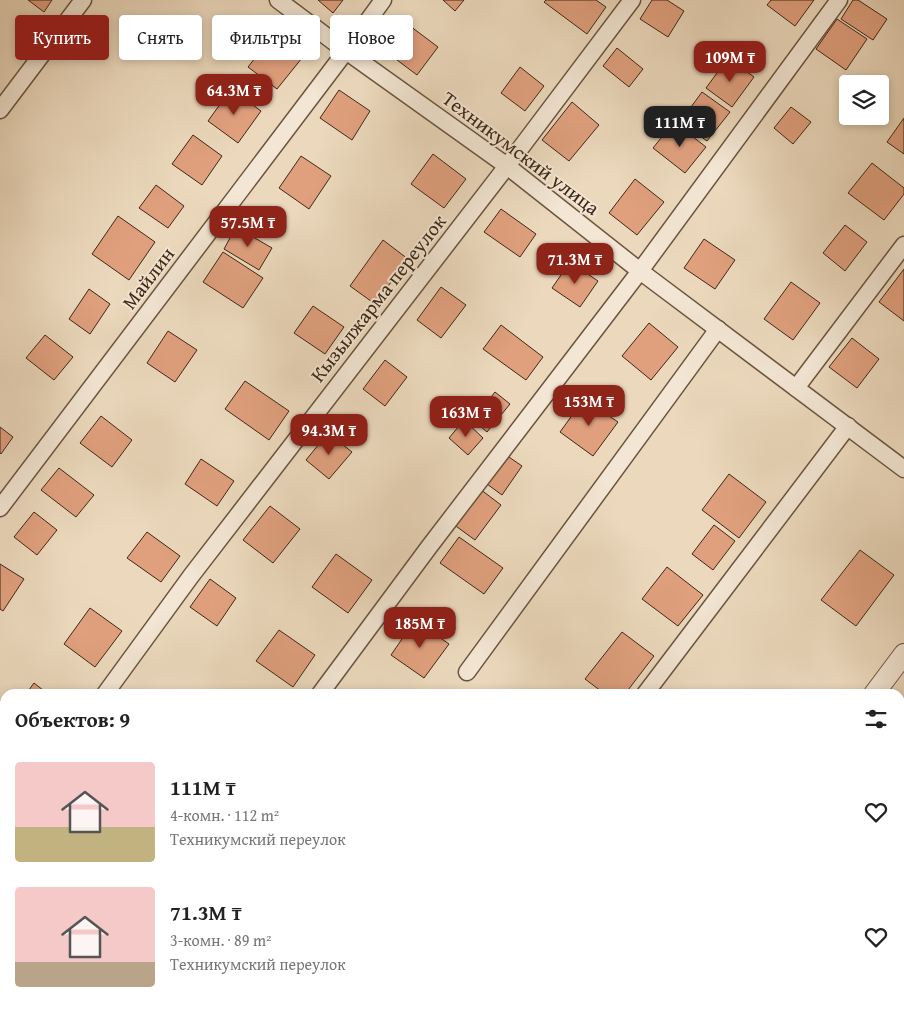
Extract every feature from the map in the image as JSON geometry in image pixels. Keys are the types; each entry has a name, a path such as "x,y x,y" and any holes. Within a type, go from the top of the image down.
{"street":[{"path":"0,110 83,0"},
{"name":"Техникумский улица","path":"278,0 330,39"},
{"name":"Майлин","path":"372,15 383,0"},
{"name":"Кызылжарма переулок","path":"109,689 191,576 507,166 632,0"},
{"path":"324,689 429,547 640,271 839,0"},
{"name":"Майлин","path":"0,508 339,60"},
{"name":"Техникумский улица","path":"359,60 507,166 640,271 904,469"},
{"path":"796,388 904,245"},
{"path":"466,672 718,329"},
{"path":"649,689 848,426"},
{"path":"878,689 904,654"}],"building":[{"path":"28,0 52,0 44,12"},
{"path":"318,0 343,0 333,13"},
{"path":"443,0 464,0 455,11"},
{"path":"546,0 596,0 606,7 587,34 544,2"},
{"path":"652,0 667,0 684,11 668,37 640,19"},
{"path":"771,0 814,0 795,26 767,5"},
{"path":"853,0 858,0 887,19 873,40 841,19"},
{"path":"837,19 867,39 846,70 816,49"},
{"path":"413,28 438,47 417,75 397,60 413,60"},
{"path":"617,48 643,69 629,87 603,66"},
{"path":"728,58 754,77 732,107 706,88"},
{"path":"253,60 300,60 277,89 248,67"},
{"path":"520,67 544,86 525,111 501,93"},
{"path":"231,89 261,111 238,143 208,121"},
{"path":"339,90 370,111 352,140 320,118"},
{"path":"702,92 730,112 707,141 680,122"},
{"path":"572,102 599,125 569,161 542,140"},
{"path":"791,107 811,122 793,144 774,128"},
{"path":"904,118 904,154 887,142"},
{"path":"674,122 706,147 685,173 653,148"},
{"path":"193,135 222,156 202,185 172,164"},
{"path":"433,154 466,179 444,208 411,184"},
{"path":"301,156 331,176 309,209 279,188"},
{"path":"872,163 904,188 904,194 884,220 848,193"},
{"path":"635,179 664,202 637,235 609,213"},
{"path":"156,185 184,206 168,228 139,208"},
{"path":"501,209 536,234 520,257 484,232"},
{"path":"118,216 155,242 129,280 92,254"},
{"path":"845,225 867,242 845,271 823,253"},
{"path":"236,227 272,248 259,270 224,249"},
{"path":"704,239 735,260 715,289 684,268"},
{"path":"383,240 408,259 375,304 350,286"},
{"path":"223,252 263,278 243,308 203,282"},
{"path":"570,262 598,281 580,307 552,288"},
{"path":"904,269 904,321 879,302"},
{"path":"791,282 820,303 793,340 764,319"},
{"path":"441,287 466,305 441,338 417,320"},
{"path":"89,289 110,304 90,334 69,319"},
{"path":"313,306 344,327 325,354 294,333"},
{"path":"649,323 678,347 651,380 622,356"},
{"path":"501,325 543,357 526,380 483,349"},
{"path":"168,331 197,350 175,382 147,363"},
{"path":"45,335 73,357 54,380 26,358"},
{"path":"852,338 879,359 857,388 829,367"},
{"path":"385,360 407,377 385,406 363,389"},
{"path":"245,381 289,411 269,440 225,409"},
{"path":"495,392 510,404 487,432 473,420"},
{"path":"584,399 618,422 593,456 560,432"},
{"path":"101,416 132,440 112,467 80,443"},
{"path":"464,420 483,438 468,455 449,438"},
{"path":"0,427 13,437 1,454 0,453"},
{"path":"328,433 352,452 329,479 306,460"},
{"path":"506,455 522,466 502,495 487,484"},
{"path":"201,459 234,481 217,506 185,484"},
{"path":"59,468 94,495 76,517 41,490"},
{"path":"729,474 766,502 739,538 702,510"},
{"path":"480,489 501,505 475,540 453,524"},
{"path":"270,506 300,529 273,563 243,540"},
{"path":"34,512 57,530 37,555 14,537"},
{"path":"714,525 735,541 713,570 692,554"},
{"path":"147,532 180,556 161,582 127,558"},
{"path":"459,537 503,568 484,594 440,563"},
{"path":"860,550 894,575 856,626 821,600"},
{"path":"336,554 372,580 348,613 312,587"},
{"path":"0,564 24,579 3,611 0,609"},
{"path":"667,567 703,595 678,626 642,599"},
{"path":"210,579 236,598 217,626 190,607"},
{"path":"90,608 122,631 95,667 64,644"},
{"path":"415,620 449,644 424,678 391,655"},
{"path":"279,630 315,655 293,687 256,661"},
{"path":"622,632 654,656 629,689 598,689 585,679"},
{"path":"34,683 42,689 30,689"}]}
